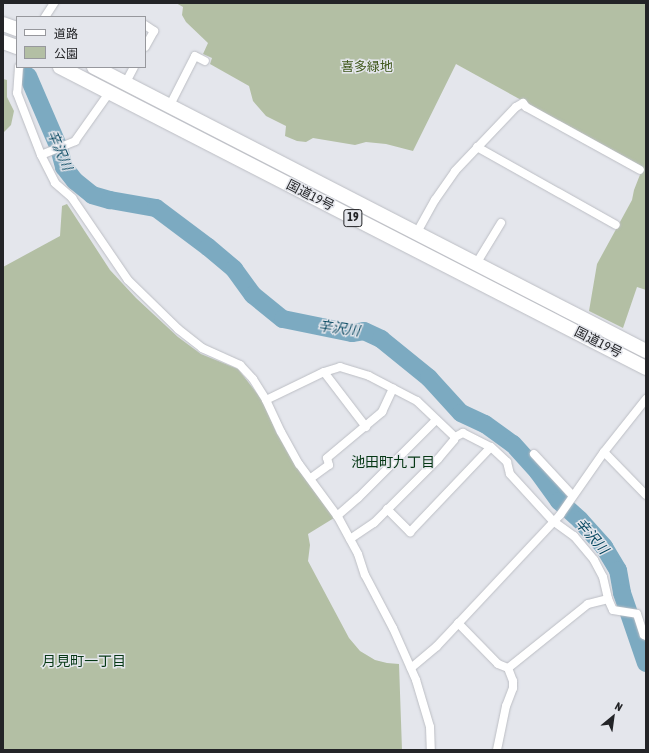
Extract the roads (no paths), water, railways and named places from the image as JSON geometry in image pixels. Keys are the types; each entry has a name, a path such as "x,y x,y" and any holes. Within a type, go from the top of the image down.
{"highway":[{"path":"3,24 16,29"},
{"path":"3,42 16,47"},
{"name":"国道19号","path":"62,68 646,368"},
{"name":"国道19号","path":"96,68 169,107 646,351"}],"street":[{"path":"47,16 54,3"},
{"path":"146,26 154,31 146,45"},
{"path":"169,107 195,56 205,61"},
{"path":"19,68 17,93 41,155 55,184 72,198 128,280 178,329 202,348 240,366 253,379 266,400 280,432 299,464 311,478 337,516 358,554 365,575 393,628 411,668 430,727 431,750"},
{"path":"125,84 133,68"},
{"path":"41,155 70,144 75,140 109,93"},
{"path":"416,234 435,200 455,171 516,107 523,104 640,170"},
{"path":"477,147 616,225"},
{"path":"476,264 501,223"},
{"path":"266,400 324,372 340,368 369,376 417,401 454,437"},
{"path":"324,372 366,427"},
{"path":"311,478 329,465 327,458 366,427 382,412 394,388"},
{"path":"411,668 437,646 560,515 604,452 646,399"},
{"path":"337,516 358,498 436,420"},
{"path":"350,539 374,523 438,459 454,440 454,437 463,433 490,447 507,462 510,474 553,521 574,536 594,560 603,577 608,599 613,610 637,614 644,635 646,636"},
{"path":"387,509 410,532 490,447"},
{"path":"604,452 646,495"},
{"path":"534,454 572,497"},
{"path":"508,668 588,604 608,599"},
{"path":"458,623 498,664 508,668 513,681 513,688 506,706 497,750"}],"waterway":[{"name":"辛沢川","path":"28,76 59,148 64,167 75,181 92,195 110,200 156,208 208,247 234,269 253,295 283,319 352,333 364,331 381,339 429,378 461,413 485,424 513,444 538,472 559,501 580,520 604,547 618,570 622,593 646,663"}],"district":[{"name":"池田町九丁目","path":"393,462"},
{"name":"月見町一丁目","path":"84,661"}],"park label":[{"name":"喜多緑地","path":"367,67"}]}
